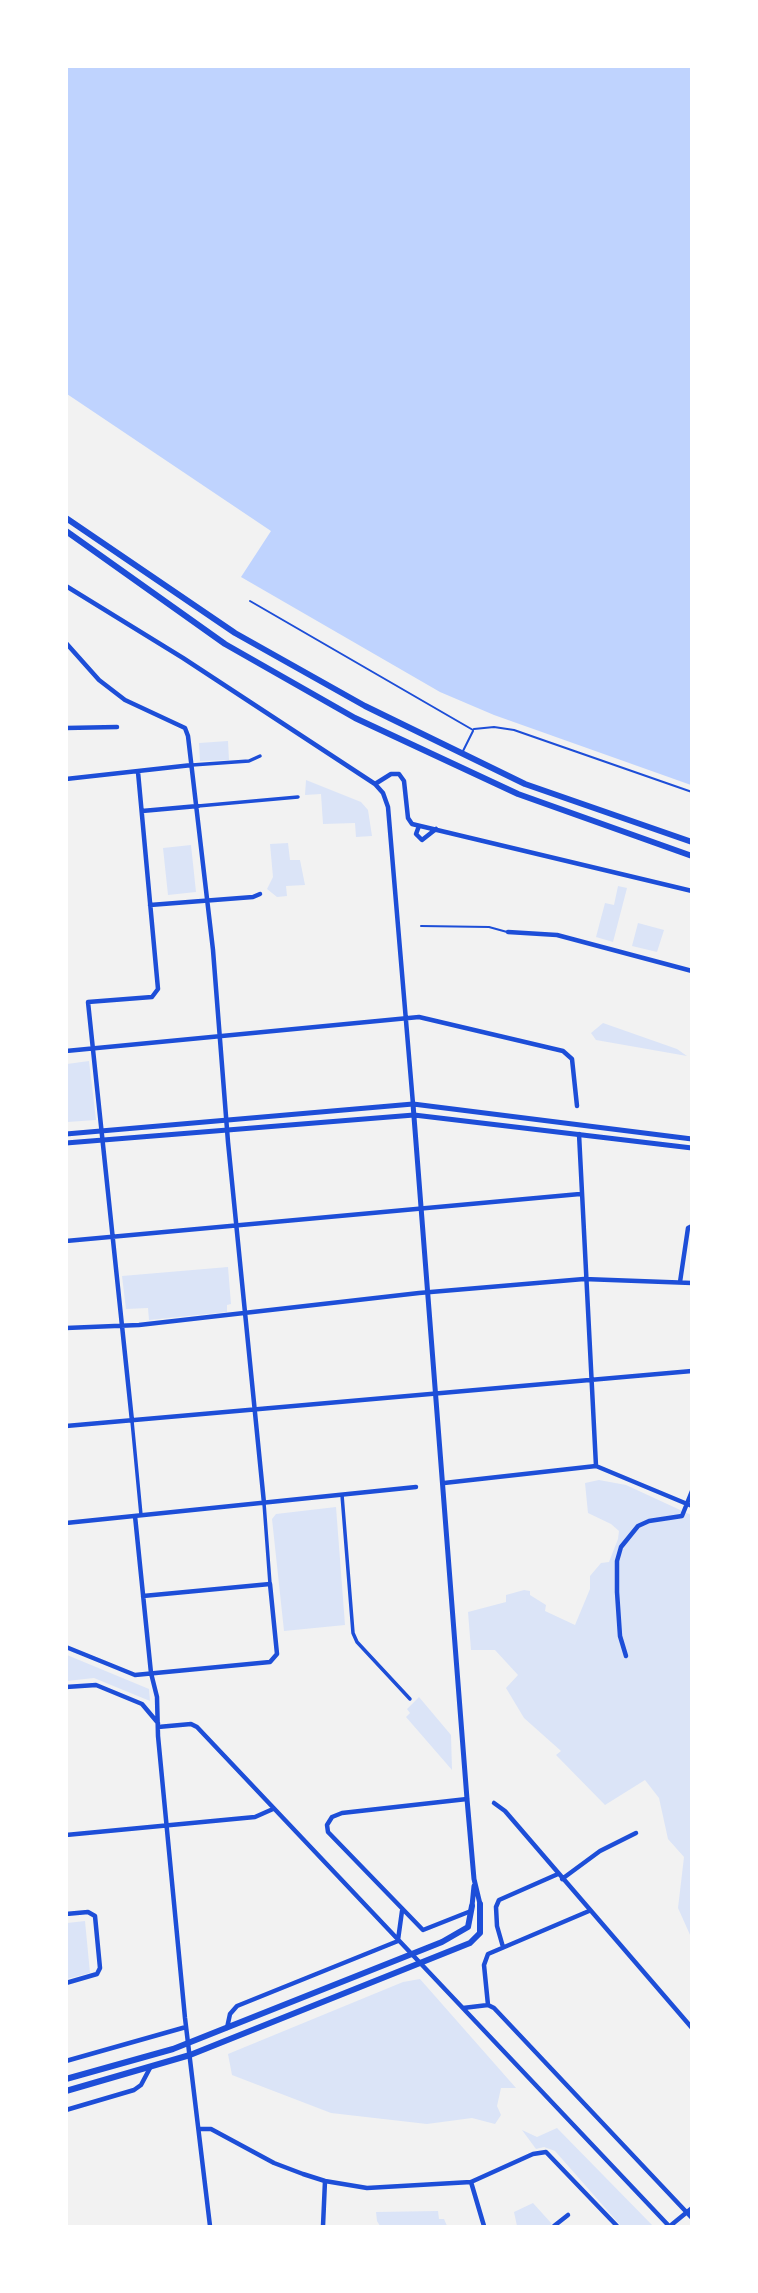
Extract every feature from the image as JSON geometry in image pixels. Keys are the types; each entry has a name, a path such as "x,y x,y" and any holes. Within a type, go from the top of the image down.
{"main road":[{"path":"66,518 235,633 296,669 525,784 691,842"},
{"path":"66,531 225,644 285,681 355,718 518,794 691,856"},
{"path":"456,764 463,752"},
{"path":"66,2091 190,2055 470,1943 480,1933 482,1926 475,1907"},
{"path":"66,2079 188,2043 412,1954 464,1931 471,1922 475,1907"}],"street":[{"path":"66,586 374,783 383,793 388,807 429,1293 474,1879 475,1907 423,1930 328,1832 329,1820 342,1813 467,1798"},
{"path":"66,1647 135,1675 270,1662 277,1654 198,806 185,728 125,700 99,680 67,644"},
{"path":"66,727 117,727"},
{"path":"66,779 249,761 260,756"},
{"path":"138,772 156,993 152,997 88,1002 123,1325 143,1596 151,1673 155,1682 186,2028 210,2227"},
{"path":"374,783 391,774 399,774 404,781 409,821 419,826 691,891"},
{"path":"142,811 298,797"},
{"path":"419,826 416,834 422,840 436,830"},
{"path":"150,905 260,894"},
{"path":"508,932 557,934 691,971"},
{"path":"66,1052 419,1017 563,1051 572,1059 577,1106"},
{"path":"66,1134 414,1104 691,1139"},
{"path":"66,1143 414,1115 691,1148"},
{"path":"579,1134 584,1279 596,1466"},
{"path":"66,1241 580,1194"},
{"path":"680,1282 688,1228 691,1226"},
{"path":"66,1328 246,1314 584,1279 691,1283"},
{"path":"66,1426 691,1371"},
{"path":"444,1483 596,1466 690,1505"},
{"path":"66,1523 416,1487"},
{"path":"626,1656 620,1636 617,1592 621,1546 638,1526 649,1521 682,1516 690,1505 691,1491"},
{"path":"342,1494 353,1633 357,1642 410,1699"},
{"path":"143,1596 270,1584"},
{"path":"66,1687 96,1685 142,1704 158,1725"},
{"path":"158,1725 191,1724 197,1727 670,2227 691,2208"},
{"path":"495,1803 505,1811 691,2028"},
{"path":"66,1835 255,1817 273,1809"},
{"path":"562,1879 600,1851 636,1833"},
{"path":"503,1947 497,1926 496,1907 499,1900 558,1874"},
{"path":"398,1941 402,1911"},
{"path":"488,2005 485,1958 503,1947 589,1911"},
{"path":"66,1914 88,1912 95,1916 100,1968 97,1974 66,1983"},
{"path":"227,2028 230,2014 237,2006 398,1941"},
{"path":"462,2008 488,2005 494,2008 691,2218"},
{"path":"67,2059 186,2028"},
{"path":"66,2110 134,2090 141,2085 150,2068"},
{"path":"200,2129 211,2129 274,2163 325,2181 375,2188 471,2182 541,2151 551,2156 588,2199 617,2227"},
{"path":"323,2227 325,2181"},
{"path":"471,2182 484,2227"},
{"path":"554,2227 568,2216"}],"lane":[{"path":"250,601 473,730 494,727 514,730 691,792"},
{"path":"463,752 473,730"},
{"path":"421,926 489,927 508,932"}],"shaded area":[{"path":"228,741 229,760 200,761 199,743"},
{"path":"306,780 361,802 368,810 372,836 356,837 355,823 323,824 321,794 305,795"},
{"path":"288,843 290,860 300,860 305,885 286,886 287,896 277,897 267,889 273,877 270,844"},
{"path":"191,845 196,892 168,895 163,848"},
{"path":"618,886 627,888 613,942 596,937 605,903 614,905"},
{"path":"638,923 664,930 657,952 632,946"},
{"path":"603,1023 677,1049 687,1056 596,1040 591,1033"},
{"path":"89,1061 96,1120 67,1122 67,1064"},
{"path":"228,1267 231,1304 227,1305 227,1312 149,1320 148,1308 126,1309 122,1276"},
{"path":"599,1480 626,1485 691,1515 691,1937 678,1908 684,1857 668,1839 659,1798 645,1780 605,1805 556,1755 561,1751 524,1718 506,1688 518,1675 495,1650 471,1650 468,1612 506,1602 506,1595 524,1590 530,1591 530,1595 546,1605 545,1611 575,1625 590,1589 590,1576 601,1563 609,1562 618,1539 619,1531 611,1524 588,1513 585,1483"},
{"path":"336,1507 345,1625 284,1631 272,1519 276,1514"},
{"path":"67,1655 149,1689 150,1701 94,1678 67,1681"},
{"path":"419,1697 451,1735 452,1770 406,1717 410,1713 407,1709"},
{"path":"85,1921 90,1973 67,1979 67,1923"},
{"path":"420,1979 516,2088 501,2088 497,2106 501,2115 495,2124 472,2118 427,2124 331,2113 232,2075 228,2054 403,1982"},
{"path":"557,2128 653,2226 621,2226 555,2151 544,2147 536,2149 522,2130 537,2137"},
{"path":"533,2203 552,2224 517,2226 514,2212"},
{"path":"438,2211 439,2219 444,2219 447,2226 380,2226 376,2212"}],"water":[{"path":"66,67 691,67 691,785 494,715 440,692 241,577 271,531 67,394"}]}
